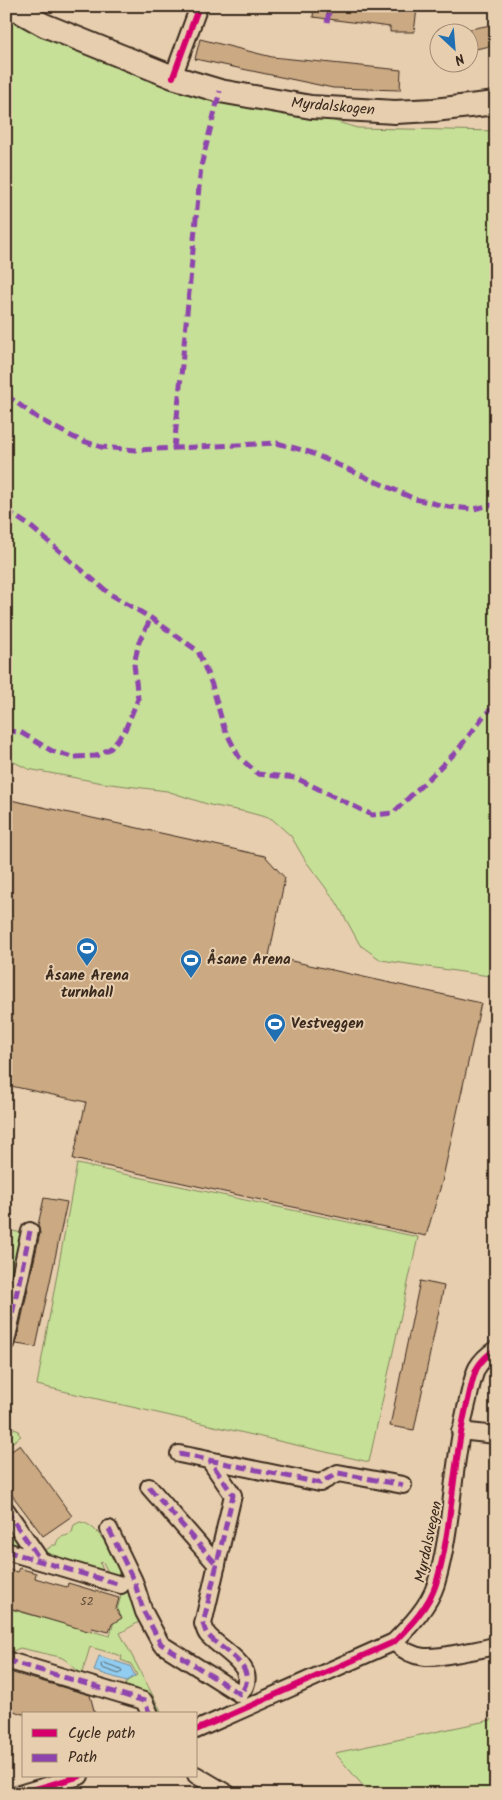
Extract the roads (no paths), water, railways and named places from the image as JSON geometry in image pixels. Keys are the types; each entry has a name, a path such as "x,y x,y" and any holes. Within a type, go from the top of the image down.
{"main road":[{"name":"Myrdalskogen","path":"10,6 44,25 173,77 220,92 311,107 395,112 496,103"}],"street":[{"path":"173,77 199,6"},
{"path":"6,1342 30,1231"},
{"name":"Myrdalsvegen","path":"198,1729 394,1642 410,1626 435,1586 442,1557 460,1430 478,1367 496,1348"},
{"path":"460,1430 496,1435"},
{"path":"179,1454 320,1484 338,1473 403,1485"},
{"path":"108,1529 134,1581 144,1612 161,1644 240,1694 248,1681 246,1673 241,1664 206,1633 203,1624 233,1495 210,1461"},
{"path":"149,1486 217,1566"},
{"path":"6,1510 41,1561"},
{"path":"6,1551 121,1585"},
{"path":"394,1642 402,1650 429,1658 496,1645"},
{"path":"6,1660 144,1701 149,1712"},
{"path":"198,1776 228,1794"},
{"path":"19,1794 73,1778"}],"water":[{"path":"99,1656 130,1666 135,1676 127,1681 94,1671"}],"place":[{"name":"Åsane Arena turnhall","path":"87,967"},
{"name":"Åsane Arena","path":"191,979"},
{"name":"Vestveggen","path":"275,1043"}]}
